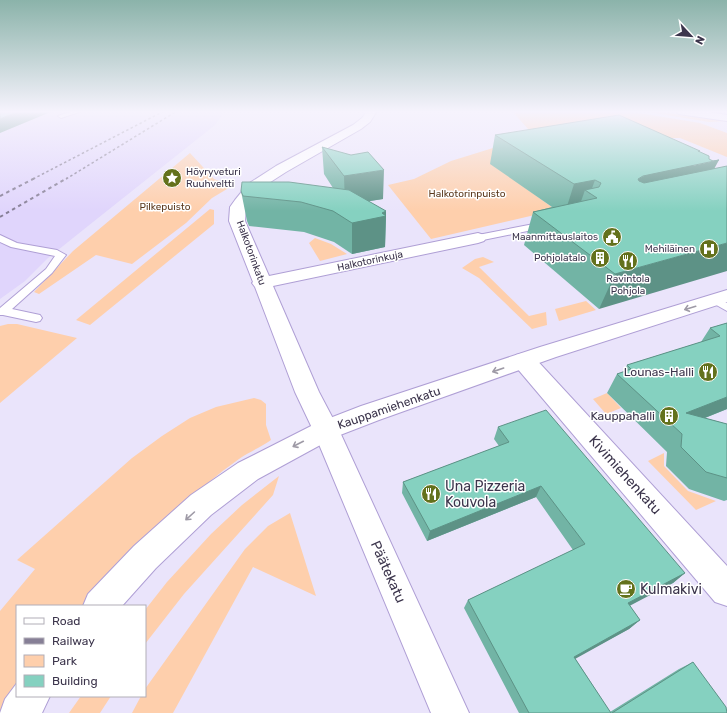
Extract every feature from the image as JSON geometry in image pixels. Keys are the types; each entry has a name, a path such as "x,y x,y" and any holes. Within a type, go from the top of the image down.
{"street":[{"name":"Halkotorinkatu","path":"326,144 261,181 249,190 238,207 237,221 261,283 307,392 326,430"},
{"name":"Halkotorinkuja","path":"261,283 478,238"},
{"name":"Kauppamiehenkatu","path":"101,605 144,557 201,505 248,471 326,430 370,413 524,361 723,302"},
{"name":"Kivimiehenkatu","path":"524,361 727,590"},
{"name":"Päätekatu","path":"326,430 450,713"},
{"path":"19,713 30,697"}],"lane":[{"path":"478,238 553,223"},
{"path":"1,240 9,245 54,252 61,255 48,271 2,312"},
{"path":"2,312 36,318"}],"shaded area":[{"path":"0,144 191,144 48,258 25,281 0,299"}],"green space":[{"name":"Halkotorinpuisto","path":"511,144 621,144 490,163 556,210 431,239 388,185 414,179 451,161 493,148"},
{"name":"Halkotorinpuisto","path":"696,144 727,144 727,157"},
{"name":"Pilkepuisto","path":"190,153 214,179 232,186 212,198 186,223 132,264 96,255 39,294 34,292 73,251"},
{"path":"210,209 214,210 214,224 90,325 76,320"},
{"path":"315,238 331,244 347,254 320,261 309,243"},
{"path":"483,257 494,262 479,267 529,316 546,312 547,325 532,329 479,278 462,268 475,259"},
{"path":"586,301 596,310 559,321 555,309"},
{"path":"17,324 77,338 0,403 0,326"},
{"path":"607,393 621,408 606,414 593,399"},
{"path":"254,398 261,400 266,404 266,425 271,440 239,459 197,492 177,510 84,605 16,605 16,693 0,713 0,611 35,569 17,560 132,458 190,418 216,407"},
{"path":"664,453 664,466 688,491 716,501 696,510 648,461"},
{"path":"279,476 273,495 184,594 146,643 146,609 167,582 211,534 242,505"},
{"path":"290,513 316,596 253,567 173,713 132,713 140,697 146,697 146,688 245,549 268,526"},
{"path":"80,697 110,697 100,713 69,713"}],"building":[{"path":"510,144 685,144 709,156 709,159 713,161 719,160 643,176 638,179 644,183 727,166 727,243 615,274 533,212 597,198 585,190 599,187 601,183 595,180 574,184"},
{"path":"322,147 351,155 368,152 384,170 344,176"},
{"path":"242,182 289,182 349,190 386,211 382,213 386,216 352,223 333,211 301,202 243,196 241,191"},
{"name":"Kauppahalli","path":"727,323 727,397 686,413 727,424 727,478 706,472 681,447 682,434 617,374 631,369 627,365 720,336 710,328"},
{"path":"546,410 685,573 628,603 640,620 574,657 611,713 529,713 468,600 585,544 541,486 430,531 403,482 509,442 498,427"},
{"path":"693,662 726,707 727,713 612,713"}],"railway":[{"path":"33,179 100,144"},
{"path":"66,179 123,144"},
{"path":"0,196 35,178"},
{"path":"0,217 67,178"}],"place":[{"name":"Höyryveturi Ruuhveltti","path":"172,178"},
{"name":"Maanmittauslaitos","path":"612,237"},
{"name":"Mehiläinen","path":"709,249"},
{"name":"Pohjolatalo","path":"600,258"},
{"name":"Ravintola Pohjola","path":"628,261"},
{"name":"Lounas-Halli","path":"708,372"},
{"name":"Kauppahalli","path":"669,416"},
{"name":"Una Pizzeria Kouvola","path":"431,494"},
{"name":"Kulmakivi","path":"626,589"}]}
